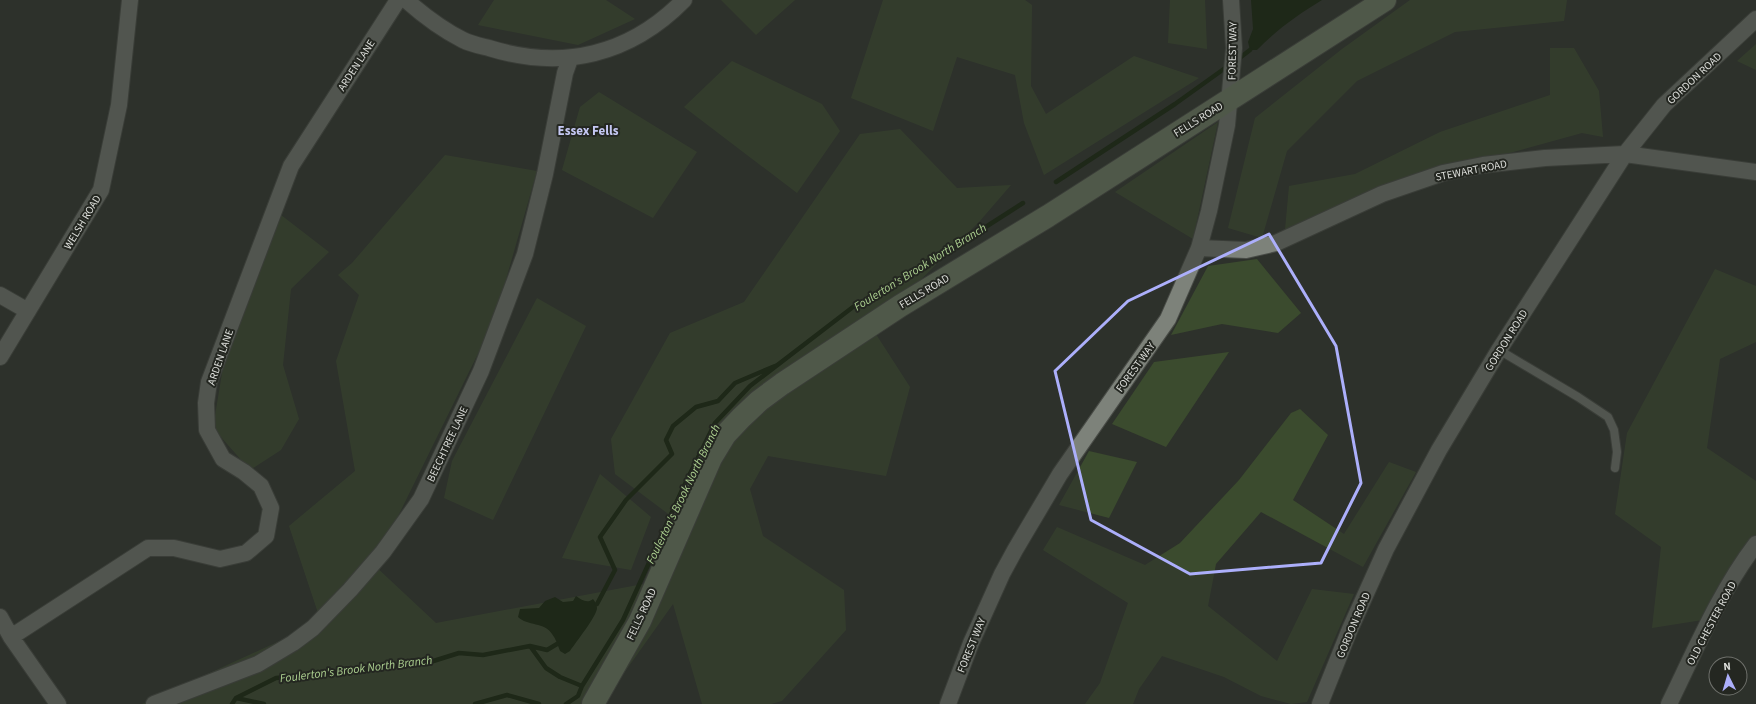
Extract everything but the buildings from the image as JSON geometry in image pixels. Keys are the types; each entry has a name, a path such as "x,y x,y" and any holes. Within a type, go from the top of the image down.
{"street":[{"name":"WELSH ROAD","path":"0,357 101,190 119,105 130,0"},
{"name":"ARDEN LANE","path":"11,637 148,548 174,548 220,559 246,553 266,536 271,508 261,486 244,472 222,459 207,430 206,403 209,382 291,166 398,0"},
{"path":"406,0 424,15 464,40 509,54 539,59 570,59 596,53 636,39 671,14 684,0"},
{"name":"FOREST WAY","path":"948,704 971,644 1002,574 1015,550 1064,468 1168,319 1199,248 1223,148 1230,100 1234,48 1232,0"},
{"name":"FELLS ROAD","path":"593,704 640,621 711,458 725,435 758,401 900,306 1048,216 1385,0"},
{"name":"GORDON ROAD","path":"1320,704 1350,629 1386,549 1439,450 1499,350 1625,154 1664,105 1756,19"},
{"name":"BEECHTREE LANE","path":"154,704 258,664 293,643 313,628 350,590 383,552 422,499 481,371 525,254 545,174 565,73 570,59"},
{"name":"STEWART ROAD","path":"1199,248 1246,250 1276,243 1382,194 1443,173 1483,165 1545,158 1625,154 1756,172"},
{"path":"0,295 28,311"},
{"name":"OLD CHESTER ROAD","path":"1669,704 1709,622 1747,556 1756,544"},
{"path":"0,617 11,637 58,704"}],"lane":[{"path":"1499,350 1578,397 1608,417 1614,430 1617,452 1615,468"}],"highlighted area":[{"path":"1269,234 1336,346 1361,483 1321,563 1190,574 1091,520 1055,371 1128,301"}],"shaded area":[{"path":"494,0 606,0 635,19 578,45 478,25"},
{"path":"721,0 795,0 756,35"},
{"path":"883,0 1025,0 1032,5 1031,86 1046,114 1134,56 1199,78 1044,175 1024,123 1015,75 957,57 933,131 851,98"},
{"path":"1170,0 1205,0 1207,49 1168,43"},
{"path":"1251,0 1322,0 1288,23 1257,50 1250,50 1248,42 1253,29"},
{"path":"1410,0 1567,0 1564,21 1455,32 1357,81 1287,151 1262,238 1228,228 1255,118 1342,49"},
{"path":"1756,44 1756,70 1737,61"},
{"path":"1550,48 1574,48 1599,91 1603,137 1582,133 1365,193 1285,230 1289,186 1355,174 1440,132 1550,95"},
{"path":"732,61 822,104 840,131 797,193 684,107"},
{"path":"599,92 697,152 653,218 562,170 580,107"},
{"path":"1218,122 1193,239 1115,192"},
{"path":"900,129 957,188 1011,185 979,222 872,328 910,387 886,476 768,456 750,489 763,536 844,590 846,630 782,701 771,704 702,704 673,604 602,704 142,704 321,622 289,526 355,471 336,361 359,295 338,275 352,263 445,155 537,171 494,321 374,565 436,623 659,581 683,525 615,474 611,439 670,333 744,302 860,134"},
{"path":"281,215 329,252 291,289 283,365 299,419 281,450 250,470 213,428 226,349"},
{"path":"1257,259 1301,313 1278,333 1222,324 1171,335 1208,266"},
{"path":"1715,269 1756,286 1756,342 1720,359 1707,448 1756,481 1756,556 1715,618 1652,628 1661,547 1615,514 1627,433"},
{"path":"537,298 586,326 493,520 444,498 452,461"},
{"path":"1229,352 1166,447 1112,424 1154,362"},
{"path":"1300,409 1328,435 1293,500 1344,534 1389,462 1416,472 1363,567 1261,512 1216,564 1208,606 1277,661 1312,589 1354,594 1307,702 1291,704 1261,696 1224,677 1162,656 1139,689 1133,704 1085,704 1100,683 1128,603 1043,550 1057,527 1145,565 1180,543 1239,480 1291,413"},
{"path":"1089,451 1137,462 1109,518 1059,505"},
{"path":"600,474 651,517 631,570 562,558"},
{"path":"576,596 587,601 593,599 597,608 594,617 586,629 570,651 565,654 560,651 555,638 549,630 526,622 518,617 520,609 539,608 545,601 555,597 563,602 573,601"}],"waterway":[{"name":"Foulerton's Brook North Branch","path":"1237,60 1250,50"},
{"name":"Foulerton's Brook North Branch","path":"1056,182 1175,104 1228,66"},
{"name":"Foulerton's Brook North Branch","path":"232,704 236,698 276,678 427,663 459,653 483,655 530,646 546,668 560,677 582,686 623,620 683,488 715,423 750,386 853,307 895,285 1023,203"},
{"path":"597,604 615,570 600,537 626,500 672,454 666,440 673,426 696,407 718,401 735,383 775,366"},
{"path":"530,646 547,650 557,644"},
{"name":"Foulerton's Brook North Branch","path":"566,704 578,696 582,686"},
{"name":"Foulerton's Brook North Branch","path":"475,704 507,695 539,704"},
{"name":"Foulerton's Brook North Branch","path":"236,698 264,704"}],"district":[{"name":"Essex Fells","path":"588,130"}]}
